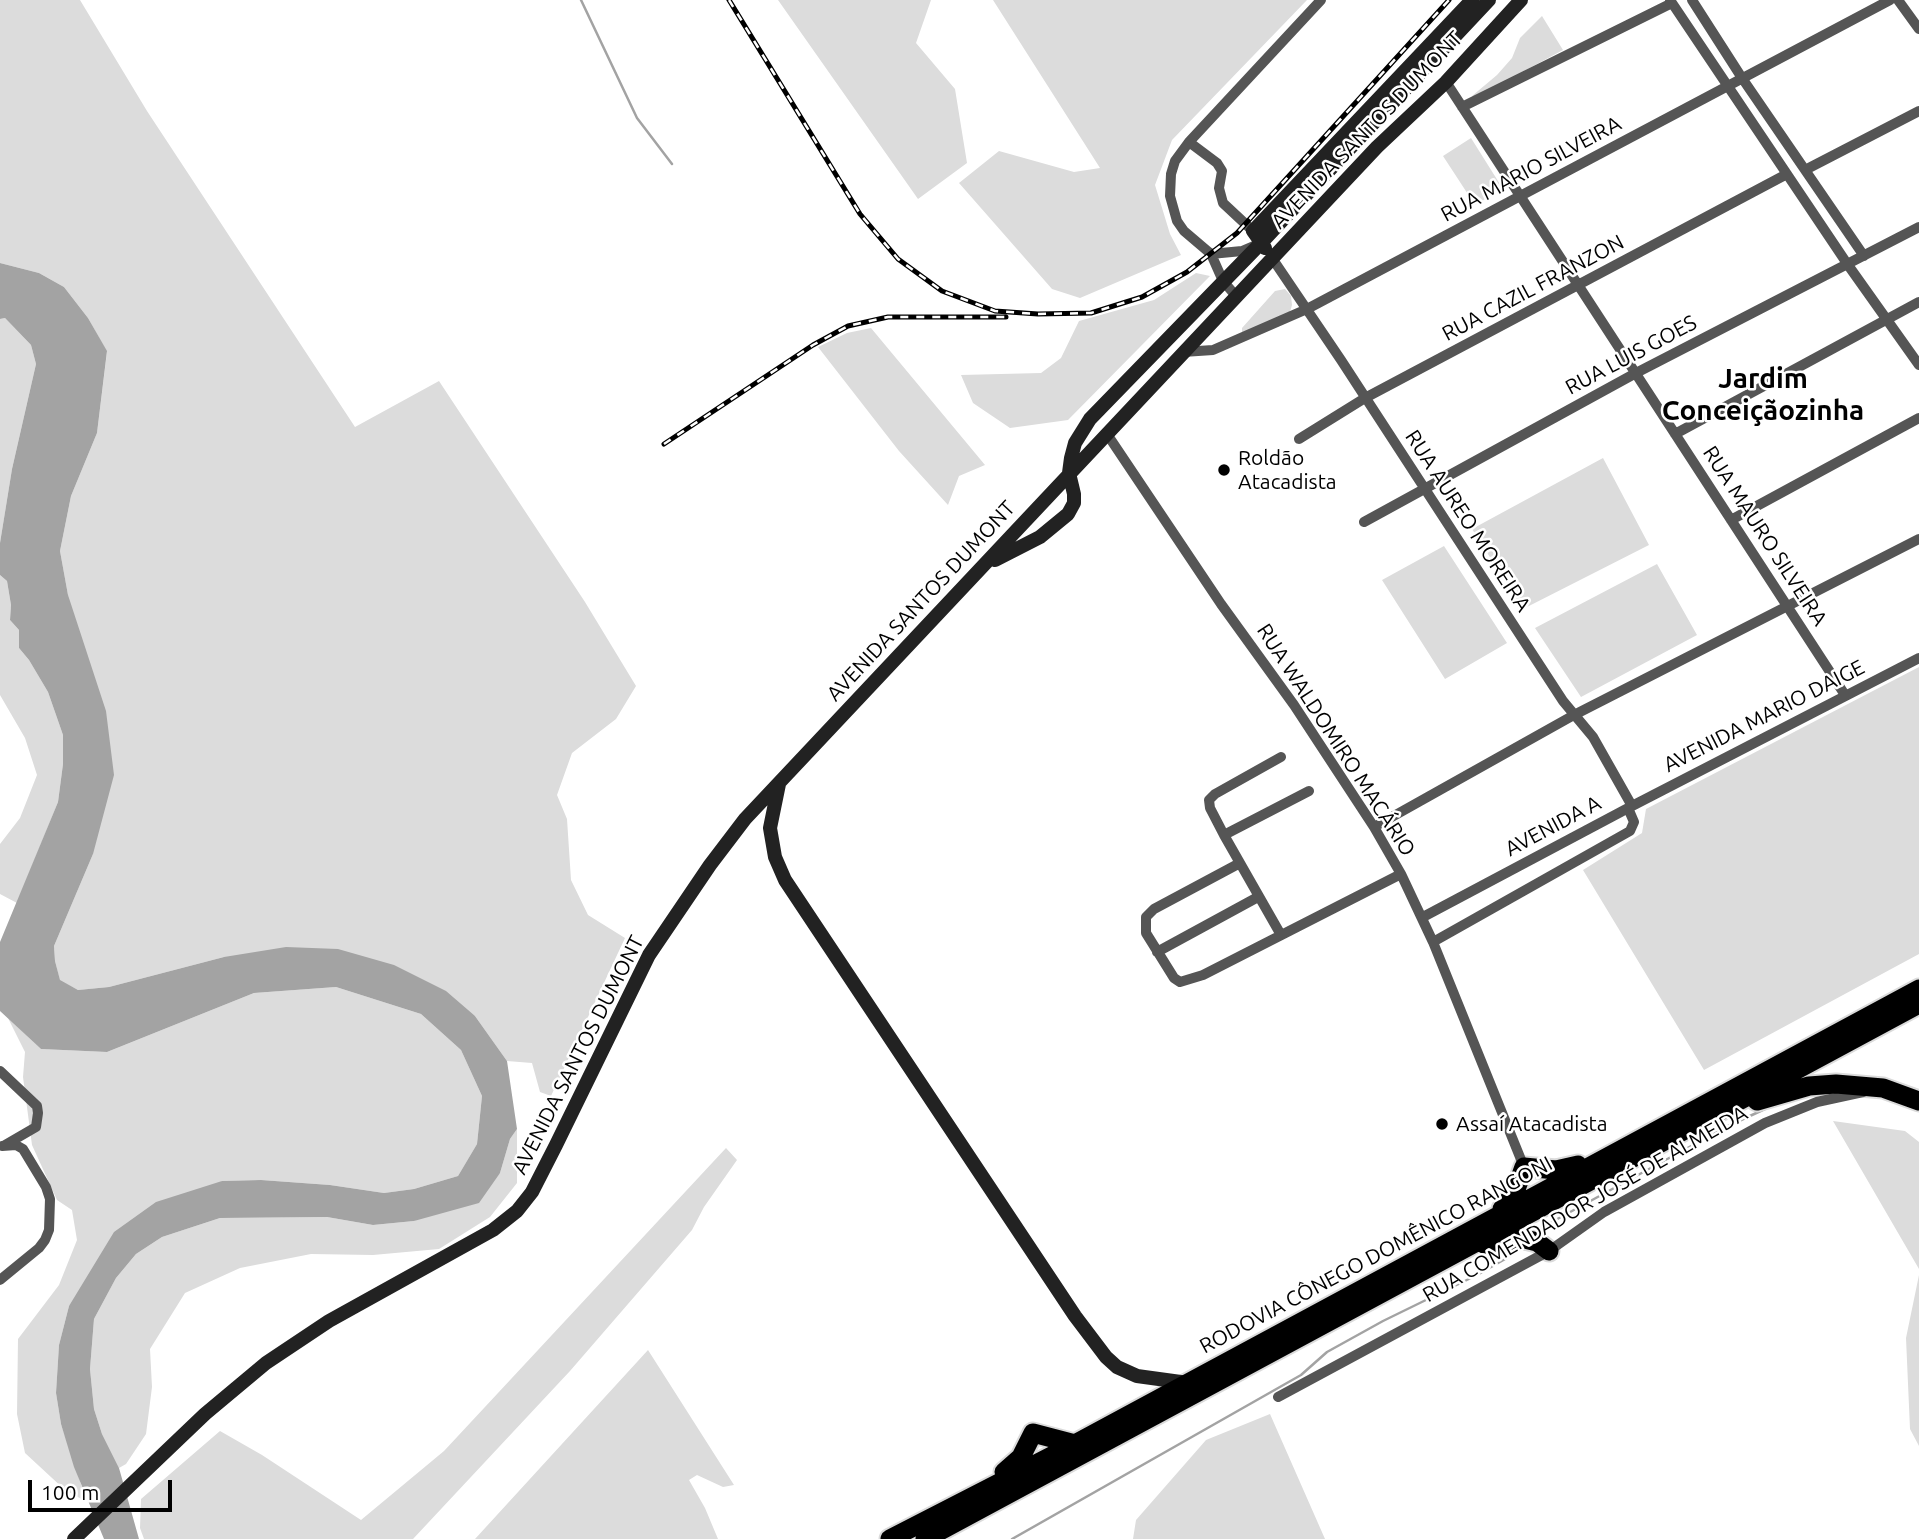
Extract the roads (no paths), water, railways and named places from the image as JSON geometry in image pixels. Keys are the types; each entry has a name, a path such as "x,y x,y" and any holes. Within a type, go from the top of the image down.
{"highway":[{"name":"RODOVIA CÔNEGO DOMÊNICO RANGONI","path":"890,1539 1075,1444 1919,989"},
{"name":"RODOVIA CÔNEGO DOMÊNICO RANGONI","path":"925,1539 1919,1004"},
{"path":"1709,1116 1809,1086 1836,1084 1883,1088 1919,1101"},
{"path":"1497,1216 1515,1192 1524,1167 1556,1170 1601,1159"},
{"path":"1466,1248 1517,1239 1537,1242 1549,1251"},
{"path":"930,1519 937,1509 1016,1463 1033,1433 1075,1444"}],"main road":[{"name":"AVENIDA SANTOS DUMONT","path":"1257,237 1472,0"},
{"name":"AVENIDA SANTOS DUMONT","path":"1257,237 1489,0"},
{"name":"AVENIDA SANTOS DUMONT","path":"74,1539 205,1414 267,1363 329,1321 493,1230 517,1211 532,1192 649,955 709,865 745,819 1377,147 1446,82 1521,0"},
{"name":"AVENIDA SANTOS DUMONT","path":"1257,237 1272,258"},
{"path":"987,563 1040,537 1068,514 1074,494 1069,473 1075,443 1090,419 1223,281 1257,237"},
{"path":"779,782 771,828 775,856 785,880 1075,1316 1098,1349 1116,1367 1137,1376 1188,1383"}],"street":[{"path":"1236,296 1223,281 1211,254 1184,231 1172,211 1169,186 1175,161 1189,142 1321,0"},
{"path":"1692,0 1864,256"},
{"name":"RUA MARIO SILVEIRA","path":"1183,352 1213,349 1307,309 1890,0"},
{"path":"1898,0 1919,29"},
{"path":"1462,107 1671,1 1848,265 1919,365"},
{"name":"RUA MAURO SILVEIRA","path":"1446,82 1845,695"},
{"path":"1805,170 1919,111"},
{"path":"1189,142 1217,163 1222,172 1219,188 1223,202 1257,237 1242,251 1211,254"},
{"name":"RUA CAZIL FRANZON","path":"1299,439 1365,398 1787,174"},
{"name":"RUA LUIS GOES","path":"1364,522 1636,373 1919,228"},
{"name":"RUA AUREO MOREIRA","path":"1272,258 1574,715 1593,737 1630,807"},
{"path":"1675,434 1919,302"},
{"path":"1731,520 1919,418"},
{"name":"RUA WALDOMIRO MACÁRIO","path":"1107,434 1214,594 1293,705 1374,827 1401,874 1423,917 1524,1167"},
{"path":"1374,827 1574,715 1919,539"},
{"name":"AVENIDA MARIO DAIGE","path":"1630,807 1919,658"},
{"path":"1281,757 1209,800 1210,808 1224,835 1281,935"},
{"path":"1224,835 1309,790"},
{"name":"AVENIDA A","path":"1423,917 1630,807 1634,822 1630,831 1433,942"},
{"path":"1548,851 1559,871"},
{"path":"1240,863 1154,909 1146,917 1146,933 1174,978 1180,982 1203,975 1401,874"},
{"path":"1497,878 1508,900"},
{"path":"1157,952 1258,897"},
{"path":"0,1071 37,1106 38,1122 36,1127 1,1147"},
{"name":"RUA COMENDADOR JOSÉ DE ALMEIDA","path":"1278,1397 1549,1251 1604,1212 1765,1123 1817,1102 1883,1088"},
{"path":"0,1280 39,1248 49,1230 50,1199 46,1187 23,1149 16,1145 1,1147"}],"waterway":[{"path":"581,0 637,118 672,164"},
{"path":"1529,1231 1539,1229 1726,1127 1765,1109"},
{"path":"1012,1539 1301,1375 1327,1352 1477,1275 1514,1254 1518,1248"}],"railway":[{"path":"729,0 860,214 898,259 942,291 995,311 1038,314 1091,313 1142,297 1187,272 1237,233 1449,0"},
{"path":"664,444 813,345 848,326 888,317 1006,317"}],"place":[{"name":"Roldão Atacadista","path":"1224,470"},
{"name":"Assaí Atacadista","path":"1442,1124"}],"district":[{"name":"Jardim Conceiçãozinha","path":"1763,395"}]}
